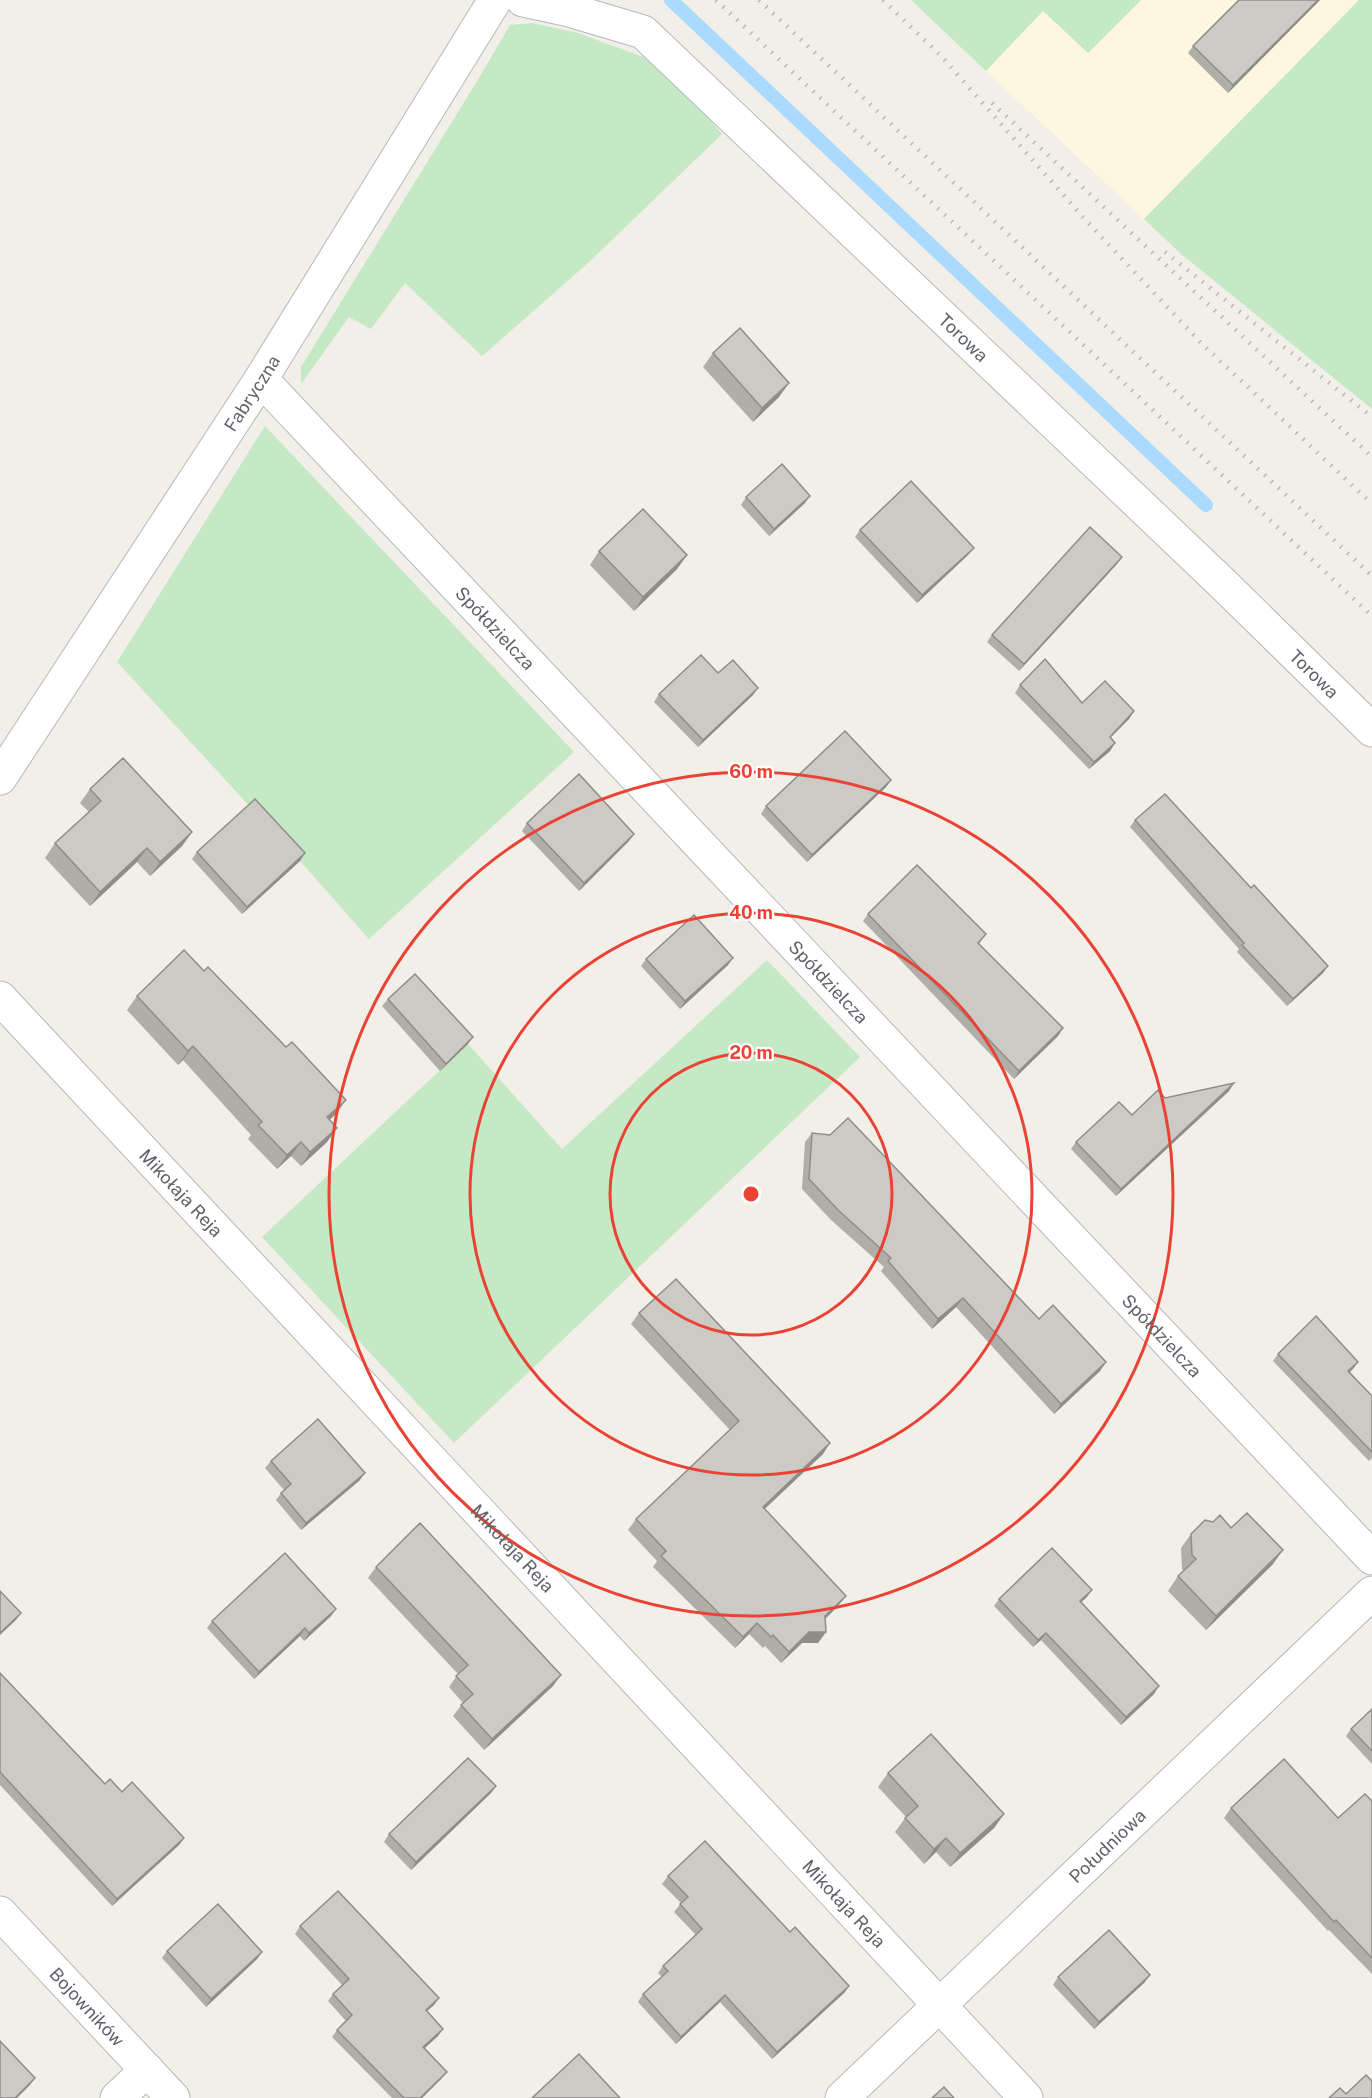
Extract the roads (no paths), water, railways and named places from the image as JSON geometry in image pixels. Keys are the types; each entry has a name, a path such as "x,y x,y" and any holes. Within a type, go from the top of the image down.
{"street":[{"name":"Fabryczna","path":"0,778 261,379 495,0"},
{"name":"Torowa","path":"523,0 569,10 643,32 1220,581 1372,730"},
{"name":"Spółdzielcza","path":"261,379 1372,1558"},
{"name":"Mikołaja Reja","path":"0,998 1026,2098"},
{"name":"Południowa","path":"842,2098 1372,1593"},
{"name":"Bojowników","path":"0,1913 173,2098"},
{"path":"117,2098 147,2070"}],"waterway":[{"path":"671,0 1206,505"}],"railway":[{"path":"716,0 1372,616"},
{"path":"759,0 1372,576"},
{"path":"883,0 942,57 1082,216 1200,342 1372,504"},
{"path":"992,103 1372,457"},
{"path":"1165,252 1372,417"}]}
